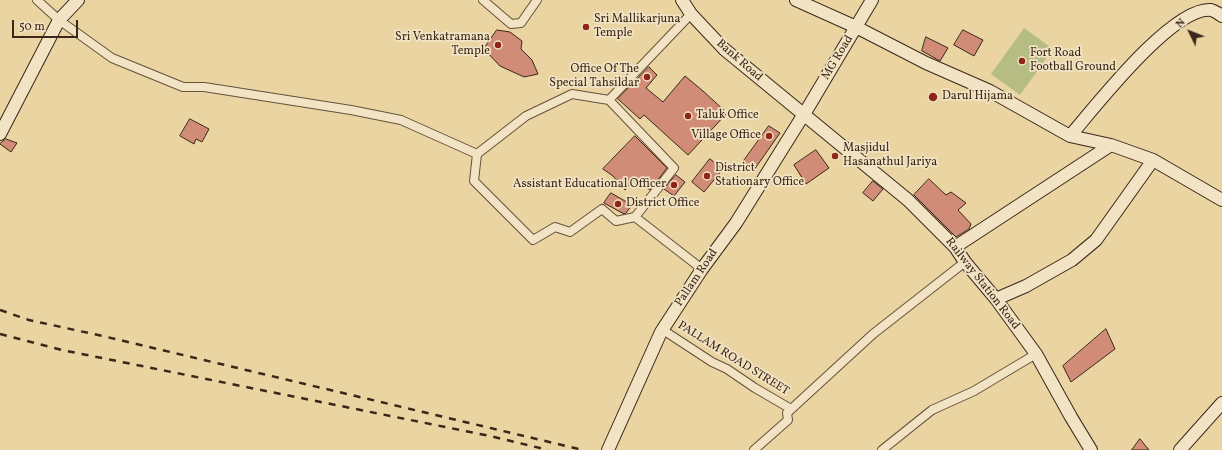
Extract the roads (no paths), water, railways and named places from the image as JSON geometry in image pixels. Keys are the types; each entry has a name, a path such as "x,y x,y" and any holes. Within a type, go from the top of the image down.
{"street":[{"path":"37,0 59,20 112,58 183,87 204,87 351,110 401,120 477,154"},
{"path":"0,134 59,20 78,0"},
{"path":"483,0 511,24 521,23 537,0"},
{"name":"Bank Road","path":"682,0 691,14 724,49 804,115"},
{"path":"796,0 856,27 926,63 990,91 1070,136 1111,145 1153,160 1222,200"},
{"name":"MG Road","path":"804,115 872,0"},
{"path":"1070,136 1149,47 1173,26 1196,12 1212,10 1222,16"},
{"path":"609,100 691,14"},
{"path":"572,94 609,100 674,168 635,216 616,221 602,209 570,232 555,228 533,240 474,181 477,154 526,116 572,94"},
{"name":"Railway Station Road","path":"804,115 908,200 955,246 965,262 996,298 1036,354 1091,450"},
{"name":"Pallam Road","path":"608,450 663,330 702,269 736,223 804,115"},
{"path":"955,246 1111,145"},
{"path":"996,298 1026,286 1072,260 1096,240 1153,160"},
{"path":"635,216 702,269"},
{"path":"754,450 788,420 787,413 873,334 965,262"},
{"name":"PALLAM ROAD STREET","path":"663,330 712,362 727,369 755,388 792,409"},
{"path":"882,450 932,410 974,391 1036,354"},
{"path":"1180,450 1222,403"}],"railway":[{"path":"0,310 29,320 107,337 583,450"},
{"path":"0,334 62,350 490,436 548,450"}],"place":[{"name":"Sri Mallikarjuna Temple","path":"586,27"},
{"name":"Sri Venkatramana Temple","path":"498,45"},
{"name":"Fort Road Football Ground","path":"1022,61"},
{"name":"Office Of The Special Tahsildar","path":"647,77"},
{"name":"Darul Hijama","path":"933,97"},
{"name":"Taluk Office","path":"688,116"},
{"name":"Village Office","path":"769,136"},
{"name":"Masjidul Hasanathul Jariya","path":"835,156"},
{"name":"District Stationary Office","path":"707,176"},
{"name":"Assistant Educational Officer","path":"674,185"},
{"name":"District Office","path":"618,204"}]}
